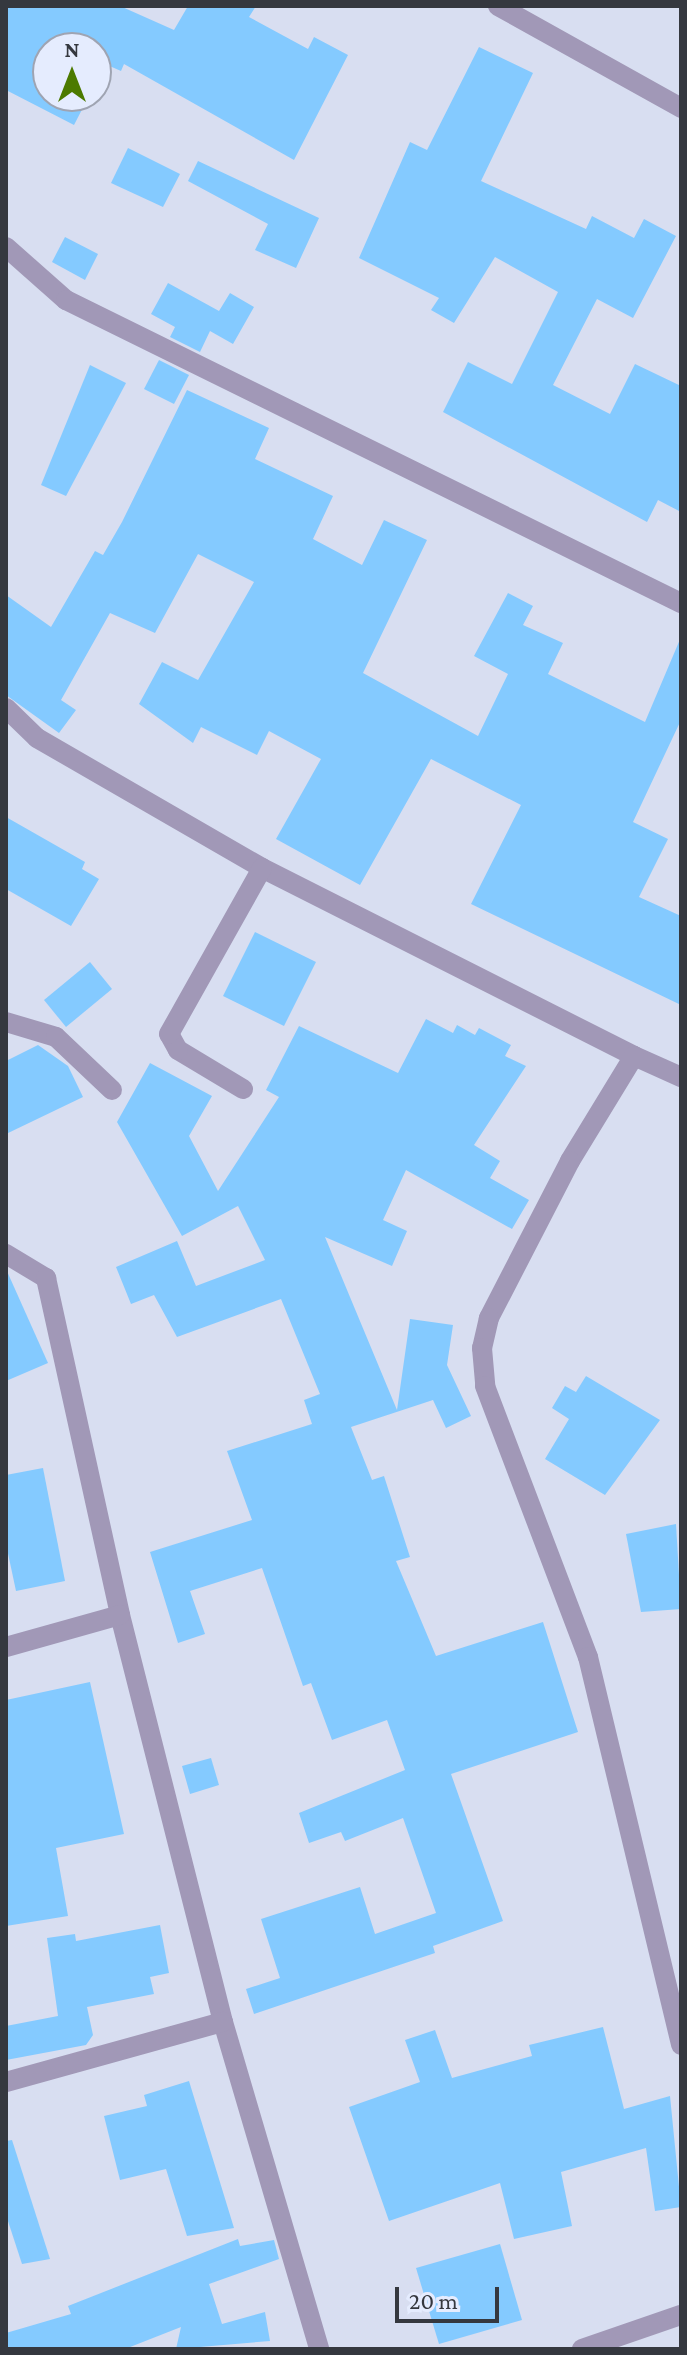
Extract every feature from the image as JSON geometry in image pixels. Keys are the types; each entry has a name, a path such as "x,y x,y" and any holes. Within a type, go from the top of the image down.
{"street":[{"path":"498,6 681,108"},
{"path":"6,247 66,300 681,603"},
{"path":"6,708 37,738 262,868 681,1077"},
{"path":"243,1089 178,1050 169,1034 262,868"},
{"path":"6,1022 56,1037 112,1090"},
{"path":"634,1056 549,1201 489,1318 482,1348 485,1386 588,1657 681,2045"},
{"path":"6,1254 46,1278 120,1615 223,2022 319,2349"},
{"path":"6,1647 120,1615"},
{"path":"6,2082 223,2022"},
{"path":"582,2349 681,2315"}],"building":[{"path":"6,6 120,6 174,30 188,6 256,6 249,17 308,49 314,37 348,55 294,160 124,64 121,71 112,67 112,32 32,32 32,103 6,90"},
{"path":"479,47 533,73 481,181 586,229 592,216 634,238 644,219 676,236 633,318 597,299 553,385 610,414 635,364 681,386 681,512 658,500 647,522 443,412 468,362 512,384 558,292 495,257 454,323 431,310 439,298 359,258 410,142 427,150"},
{"path":"49,112 81,112 74,125"},
{"path":"128,148 180,174 163,207 111,183"},
{"path":"198,161 319,218 296,268 255,250 268,224 188,181"},
{"path":"65,237 98,254 85,280 52,262"},
{"path":"168,283 219,311 230,293 254,307 233,344 210,331 200,352 170,337 175,327 151,314"},
{"path":"159,360 189,375 174,404 144,389"},
{"path":"90,365 126,383 66,496 41,485"},
{"path":"187,390 269,428 255,459 333,496 313,539 362,565 384,520 427,540 363,673 478,736 508,674 474,656 508,593 533,606 523,625 563,643 548,674 645,722 681,637 681,720 633,822 668,839 639,897 681,916 681,1005 471,904 521,805 431,759 360,885 276,839 321,759 269,731 257,755 201,727 193,743 139,704 162,662 198,680 254,582 198,554 155,633 110,613 61,700 76,710 59,733 6,695 6,595 51,627 95,551 103,555 122,522"},
{"path":"6,817 85,862 82,869 99,879 71,926 6,889"},
{"path":"255,932 316,962 284,1026 223,996"},
{"path":"90,962 112,989 66,1027 44,1000"},
{"path":"426,1019 453,1033 457,1025 475,1035 479,1028 511,1045 505,1056 526,1066 474,1145 500,1161 490,1178 529,1200 512,1229 406,1170 383,1220 407,1231 392,1266 325,1237 397,1410 410,1319 453,1325 447,1365 471,1416 446,1428 433,1400 351,1427 372,1480 384,1476 410,1557 396,1561 436,1656 543,1622 578,1732 451,1774 503,1921 433,1946 435,1953 254,2014 246,1989 280,1978 261,1919 360,1887 375,1934 436,1913 403,1818 345,1841 341,1832 309,1843 299,1813 405,1770 387,1720 332,1740 311,1683 303,1686 262,1568 190,1591 205,1634 178,1643 150,1552 252,1520 227,1451 312,1424 304,1400 320,1394 281,1299 177,1337 154,1295 131,1304 116,1267 177,1241 196,1286 265,1260 238,1206 182,1236 117,1122 150,1063 212,1096 189,1136 218,1191 279,1097 266,1090 299,1026 398,1073"},
{"path":"38,1045 68,1066 83,1097 6,1134 6,1061"},
{"path":"6,1269 48,1363 6,1381"},
{"path":"586,1376 660,1420 605,1495 545,1459 569,1419 552,1408 565,1386 576,1392"},
{"path":"43,1468 65,1581 16,1591 6,1544 6,1475"},
{"path":"676,1524 681,1609 641,1612 626,1534"},
{"path":"90,1682 124,1834 56,1848 68,1916 6,1926 6,1700"},
{"path":"211,1758 219,1785 190,1794 182,1766"},
{"path":"160,1925 169,1973 150,1977 154,1994 87,2007 93,2035 86,2045 6,2060 6,2026 58,2016 47,1938 75,1934 76,1941"},
{"path":"603,2027 624,2109 670,2096 681,2207 655,2211 646,2148 561,2172 572,2226 514,2239 500,2183 389,2221 349,2107 420,2082 405,2040 435,2030 452,2078 532,2056 529,2045"},
{"path":"189,2081 234,2228 187,2236 166,2169 120,2180 104,2116 147,2106 144,2095"},
{"path":"12,2140 50,2259 22,2264 6,2215 6,2141"},
{"path":"238,2239 240,2246 274,2240 279,2259 209,2284 222,2324 265,2312 270,2341 176,2349 181,2327 125,2349 6,2349 6,2333 71,2314 68,2306"},
{"path":"500,2244 522,2320 439,2344 416,2268"}]}
